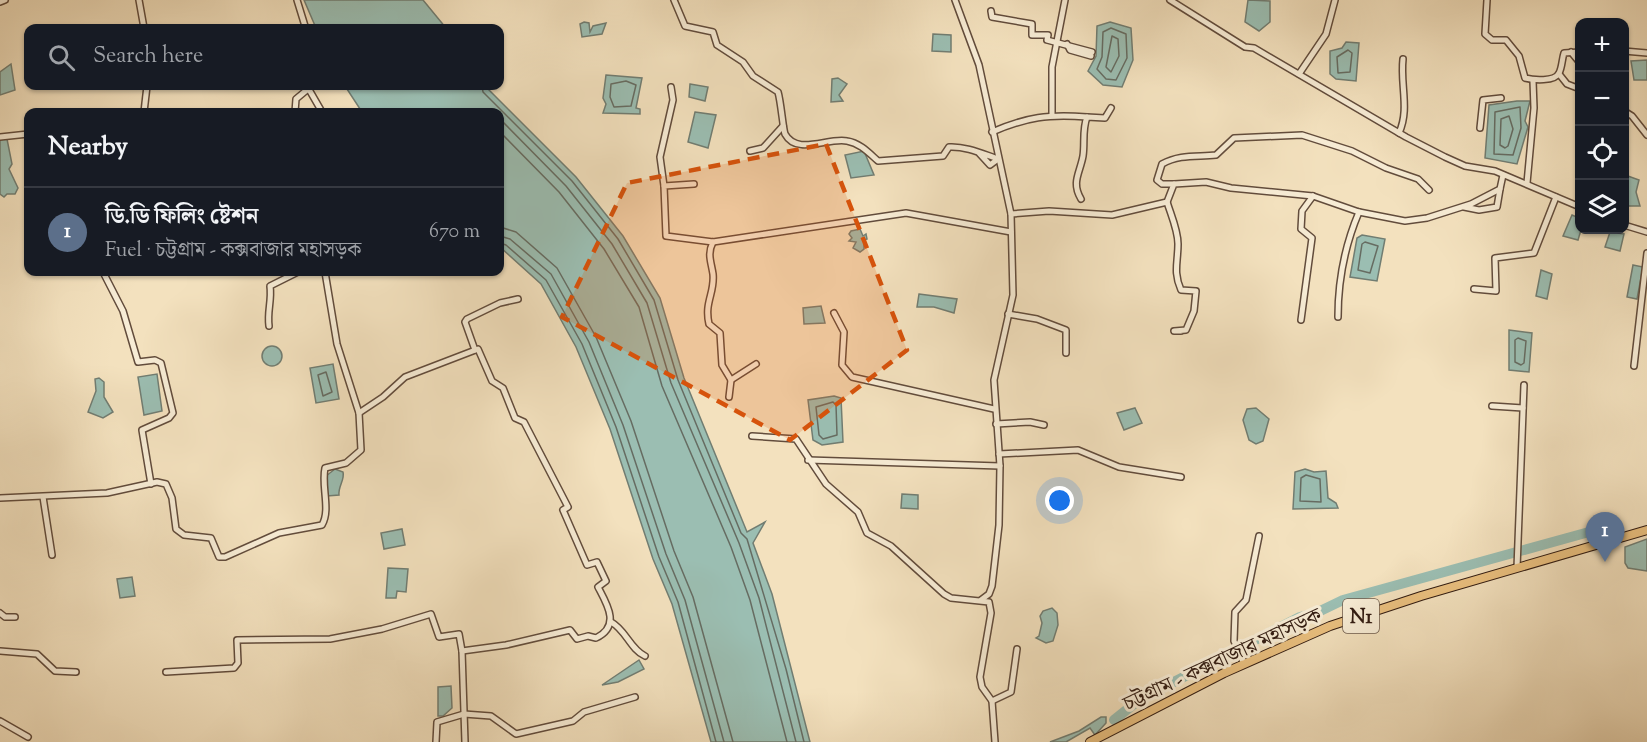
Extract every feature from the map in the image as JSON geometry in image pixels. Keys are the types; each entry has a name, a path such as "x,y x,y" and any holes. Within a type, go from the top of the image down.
{"highway":[{"name":"চট্টগ্রাম - কক্সবাজার মহাসড়ক","path":"1090,742 1244,664 1330,626 1647,530"}],"street":[{"path":"0,2 5,0"},
{"path":"139,0 143,24"},
{"path":"297,0 303,24"},
{"path":"674,0 685,26 713,32 717,45 743,62 753,76 778,92 784,131 790,140 802,145 847,141 866,149 878,161 943,156 949,147 958,147 998,159"},
{"path":"956,0 979,65 1011,213 1013,295 994,380 994,409 1000,466 994,576 989,594 981,600"},
{"path":"1052,114 1052,68 1065,0"},
{"path":"1170,0 1245,46 1254,48 1399,133 1465,166 1476,166 1527,183 1575,205"},
{"path":"1299,74 1326,34 1335,0"},
{"path":"1487,0 1485,34 1492,40 1506,40 1519,56 1523,74 1533,81 1555,78 1559,74 1564,53 1575,52"},
{"path":"991,11 992,17 1032,24 1032,35 1048,35 1047,40 1056,44 1067,44 1070,50 1092,54"},
{"path":"1629,51 1647,53"},
{"path":"1571,52 1575,57"},
{"path":"1399,133 1406,118 1401,74 1403,59"},
{"path":"1559,74 1567,84 1575,87"},
{"path":"1527,183 1534,108 1533,81"},
{"path":"671,87 673,100 660,157 666,236 713,242 906,213 1011,232"},
{"path":"144,108 147,90"},
{"path":"295,108 296,99 305,90"},
{"path":"310,90 320,108"},
{"path":"1480,128 1483,100 1501,98"},
{"path":"992,132 1022,119 1052,114 1106,118 1111,108"},
{"path":"1629,114 1647,135"},
{"path":"1081,198 1076,189 1076,173 1083,157 1083,126 1087,117"},
{"path":"750,151 763,148 784,125"},
{"path":"0,137 24,134"},
{"path":"1429,190 1418,179 1386,168 1372,159 1302,135 1279,138 1234,138 1216,155 1188,155 1170,159 1162,164 1157,180 1162,184 1206,182 1232,188 1313,196 1359,212 1405,221 1427,218 1461,207 1500,189"},
{"path":"1461,207 1479,210 1497,207 1503,175"},
{"path":"664,186 694,184"},
{"path":"1174,184 1167,202 1178,244 1174,270 1181,290 1196,291 1194,311 1186,330 1174,331 1181,331"},
{"path":"1301,320 1312,238 1301,229 1302,211 1313,196"},
{"path":"1474,289 1496,291 1495,258 1534,253 1556,197"},
{"path":"1011,213 1049,211 1112,215 1167,202"},
{"path":"1338,317 1338,285 1349,249 1349,235 1359,212"},
{"path":"1629,227 1647,232"},
{"path":"713,242 709,250 713,290 707,300 707,315 709,324 720,333 722,365 731,380 729,397"},
{"path":"1634,366 1647,253"},
{"path":"105,276 123,311 138,362 155,360 161,363 172,413 169,418 142,430 152,484"},
{"path":"0,498 107,493 152,484 166,484 172,498 176,529 184,535 212,538 219,557 279,533 321,525 325,519 323,478 325,468 346,463 361,450 359,413 337,344 326,276"},
{"path":"268,326 267,314 273,304 270,286 287,277"},
{"path":"475,350 465,322 467,319 500,303 518,299"},
{"path":"834,313 844,332 842,365 852,377 994,409"},
{"path":"1008,314 1037,319 1066,330 1066,353"},
{"path":"359,413 383,397 405,376 478,349 492,381 503,388 515,418 524,422 567,507 563,510 587,565 597,562 606,581 598,587 611,612 610,622 596,638 588,636 577,639 570,630 506,645 462,651"},
{"path":"731,380 756,364"},
{"path":"1517,568 1524,385"},
{"path":"1492,406 1523,408"},
{"path":"996,424 1030,422 1044,425"},
{"path":"752,436 796,439 826,484 858,512 867,533 891,546 951,598 989,602 992,607 980,677 982,687 992,700 995,742"},
{"path":"999,454 1078,450 1119,467 1181,477"},
{"path":"808,460 1000,466"},
{"path":"43,497 52,555"},
{"path":"1244,664 1234,641 1235,612 1246,600 1259,536"},
{"path":"0,613 5,617 15,617"},
{"path":"166,672 234,668 238,663 237,640 330,639 382,629 431,614 439,637 459,634 462,651 465,742"},
{"path":"610,622 624,631 639,653 645,656"},
{"path":"992,700 1011,692 1017,649"},
{"path":"0,651 38,654 55,670 76,672"},
{"path":"436,742 437,722 464,714 492,716 516,734 573,721 584,712 635,697"},
{"path":"0,721 28,737"}],"highlighted area":[{"path":"826,144 907,350 790,440 562,317 627,183"}],"water":[{"path":"304,0 423,0 443,24 314,24"},
{"path":"1248,0 1270,1 1270,22 1259,31 1245,22"},
{"path":"1110,22 1131,28 1133,60 1122,87 1103,85 1088,71 1096,56 1097,26"},
{"path":"589,23 590,32 593,26 606,23 602,34 582,37 580,24"},
{"path":"933,34 951,35 951,52 932,51"},
{"path":"1346,42 1359,43 1356,81 1336,79 1330,74 1330,51 1342,48"},
{"path":"1647,60 1647,80 1634,80 1631,61"},
{"path":"11,64 15,90 0,95 0,72"},
{"path":"606,75 642,78 636,108 640,109 640,114 603,113 606,104 603,98"},
{"path":"838,78 847,84 839,95 843,101 831,102 832,79"},
{"path":"690,84 708,87 705,101 689,97"},
{"path":"348,90 489,90 576,177 623,236 660,298 684,378 747,532 765,522 753,543 772,594 810,742 711,742 672,604 653,559 610,429 576,347 541,284 504,251 504,108 359,108"},
{"path":"1530,101 1525,121 1528,127 1517,164 1485,158 1489,105"},
{"path":"695,112 716,115 708,148 688,142"},
{"path":"0,139 7,139 12,164 9,169 18,188 15,194 7,194 4,197 0,194"},
{"path":"864,151 874,175 851,178 845,155"},
{"path":"1629,176 1639,180 1636,192 1640,206 1629,206"},
{"path":"1572,215 1575,216 1575,234 1580,234 1578,240 1563,236"},
{"path":"860,229 863,236 866,234 867,239 864,240 864,249 860,252 853,248 856,242 849,241 852,238 849,234 851,231"},
{"path":"1609,234 1624,234 1620,251 1605,247"},
{"path":"1362,235 1385,239 1377,281 1350,277 1357,238"},
{"path":"1633,265 1643,267 1637,299 1627,297"},
{"path":"1541,270 1552,274 1547,299 1536,296"},
{"path":"919,294 957,299 954,313 934,307 917,307"},
{"path":"821,306 825,323 804,324 803,308"},
{"path":"1509,330 1532,333 1529,372 1509,370"},
{"path":"272,346 279,349 282,356 279,363 272,366 265,363 262,356 265,349"},
{"path":"333,364 339,399 316,403 310,368"},
{"path":"157,374 162,411 144,415 138,377"},
{"path":"99,378 104,382 104,397 113,412 103,418 88,412 96,391 95,379"},
{"path":"834,396 841,398 843,442 822,445 813,440 808,400"},
{"path":"1135,408 1142,423 1124,430 1117,413"},
{"path":"1256,408 1269,419 1263,441 1256,444 1249,440 1243,420 1247,409"},
{"path":"335,469 343,472 339,495 327,496 326,476"},
{"path":"1305,469 1314,472 1326,471 1328,498 1336,503 1338,508 1293,509 1295,472"},
{"path":"902,494 918,495 918,509 901,508"},
{"path":"402,529 405,545 384,549 381,533"},
{"path":"1647,539 1647,571 1628,568 1625,563 1625,547"},
{"path":"388,568 408,569 406,592 397,591 396,598 386,598"},
{"path":"132,577 135,596 120,598 117,579"},
{"path":"1052,608 1057,613 1058,625 1053,641 1046,643 1036,638 1039,636 1042,623 1040,616 1043,611"},
{"path":"639,660 644,669 618,682 602,685"},
{"path":"451,686 452,708 443,716 438,716 438,687"},
{"path":"1101,717 1106,717 1106,723 1095,735 1090,728 1066,742 1050,742 1079,731"}],"waterway":[{"path":"1114,720 1139,700 1300,617 1316,613 1343,600 1589,532"}],"place":[{"name":"ডি.ডি ফিলিং ষ্টেশন","path":"1605,562"}]}
